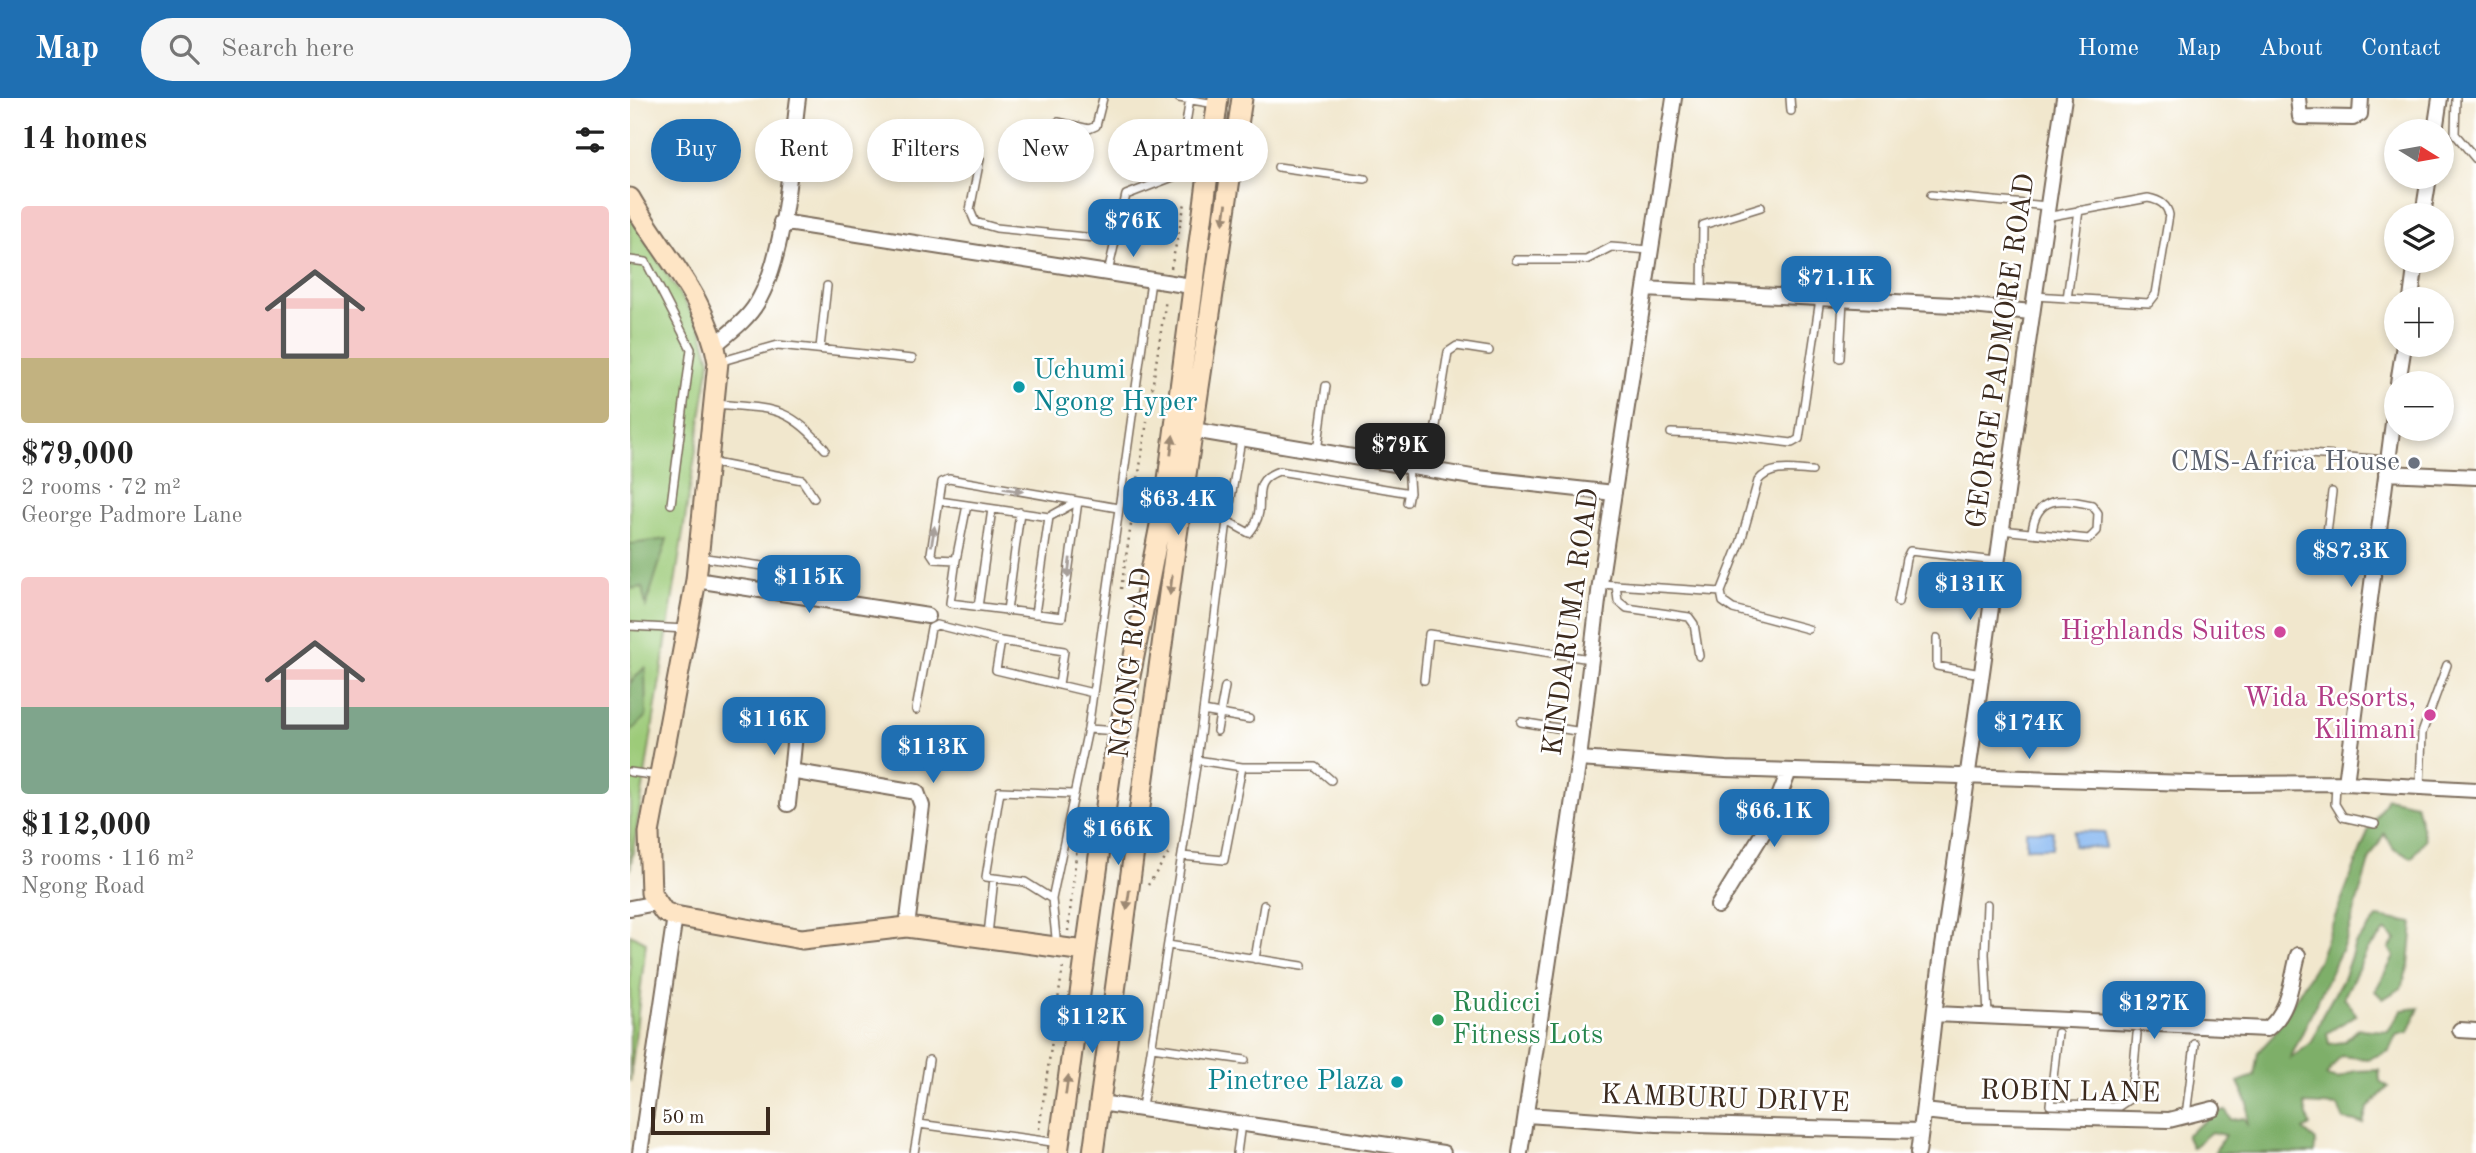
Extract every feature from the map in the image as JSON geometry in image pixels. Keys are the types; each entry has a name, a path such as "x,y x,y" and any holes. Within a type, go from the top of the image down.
{"main road":[{"name":"NGONG ROAD","path":"1093,1153 1242,98"},
{"name":"NGONG ROAD","path":"1213,119 1217,101"},
{"name":"NGONG ROAD","path":"1059,1148 1110,777 1166,495 1191,286 1200,182"},
{"path":"630,198 635,222 701,309 717,353 715,404 696,580 659,776 648,854 651,893 656,903 664,912 675,916 802,939 907,927 1086,951"},
{"path":"1110,777 1133,765 1143,772 1145,783"}],"street":[{"path":"717,353 764,290 781,222 798,98"},
{"name":"KINDARUMA ROAD","path":"1520,1153 1579,759 1600,584 1674,98"},
{"name":"GEORGE PADMORE ROAD","path":"1918,1153 1935,1014 1970,776 1996,561 2064,98"},
{"path":"2298,98 2300,117 2353,118 2360,114 2361,98"},
{"path":"2437,119 2440,98"},
{"path":"781,222 1191,286"},
{"path":"1644,289 2031,312"},
{"path":"1193,430 1408,467 1614,493"},
{"path":"2341,783 2390,441"},
{"path":"2386,466 2476,477"},
{"path":"696,580 928,616"},
{"path":"788,804 797,714"},
{"path":"1579,759 1789,771 2222,784 2341,783 2476,790"},
{"path":"790,771 917,792 922,806 907,927"},
{"path":"1718,906 1769,823 1789,771"},
{"path":"630,908 656,903"},
{"path":"640,1153 675,916"},
{"path":"1935,1014 2267,1029 2278,1021 2286,1005 2298,955"},
{"path":"2460,1030 2476,1031"},
{"path":"1100,1103 1142,1107 1373,1148 1443,1153"},
{"name":"ROBIN LANE","path":"1924,1111 1960,1115 2049,1111 2169,1120 2214,1109"},
{"name":"KAMBURU DRIVE","path":"1527,1115 1657,1124 1921,1131"}],"lane":[{"path":"1094,127 1103,98"},
{"path":"1180,98 1217,101"},
{"path":"1790,98 1791,111"},
{"path":"2456,98 2455,134 2476,159"},
{"path":"1187,119 1190,99"},
{"path":"1278,167 1365,179"},
{"path":"975,182 970,210 975,222 996,228 1115,240"},
{"path":"1108,272 1126,195 1160,182"},
{"path":"1931,195 2047,212 2079,210 2148,198 2158,200 2168,208 2169,215 2153,300 2142,305 2034,296"},
{"path":"1702,292 1703,225 1761,207"},
{"path":"2067,299 2079,210"},
{"path":"1516,260 1586,260 1611,247 1650,250"},
{"path":"630,260 646,262 691,349 671,504"},
{"name":"NGONG ROAD","path":"1061,948 1052,899 1072,794 1088,729 1151,281"},
{"path":"820,348 827,286"},
{"path":"1671,433 1726,435 1792,443 1799,439 1820,298"},
{"path":"1840,358 1843,299"},
{"path":"717,353 778,345 912,359"},
{"path":"1429,470 1448,352 1457,346 1489,351"},
{"path":"1317,452 1326,386"},
{"path":"715,404 756,407 791,415 805,426 825,449"},
{"path":"1142,1107 1197,760 1227,522 1241,440"},
{"path":"2283,452 2386,466"},
{"path":"708,462 802,480 814,498"},
{"path":"1407,502 1409,491 1410,493 1408,467"},
{"path":"1808,629 1733,610 1723,602 1721,592 1741,541 1758,481 1763,474 1773,470 1812,471"},
{"path":"1227,522 1249,533 1255,525 1261,483 1269,475 1279,471 1409,491"},
{"path":"956,560 932,556 942,482 949,479 1118,508"},
{"path":"2332,492 2327,533 2332,551 2345,559 2372,566"},
{"path":"939,501 1049,517 1078,500"},
{"path":"967,505 950,603 1062,617 1078,500"},
{"path":"2001,530 2089,539 2097,531 2098,513 2092,505 2051,500 2044,504 2034,517 2032,533"},
{"path":"978,607 992,509"},
{"path":"1007,611 1020,512"},
{"path":"1035,614 1049,517"},
{"path":"1898,602 1910,551 1996,561"},
{"path":"698,557 806,572"},
{"path":"1600,584 1721,592"},
{"path":"1616,586 1618,601 1627,608 1689,617 1694,624 1699,656"},
{"path":"916,710 931,628 937,625 1001,641 1065,651 1059,685"},
{"path":"630,626 687,629"},
{"path":"1424,680 1429,634 1590,659"},
{"path":"1937,638 1937,667 1981,674"},
{"path":"1001,641 996,670 1093,692"},
{"path":"2420,788 2422,733 2447,665"},
{"path":"1217,731 1225,687"},
{"path":"1203,711 1249,719"},
{"path":"1521,722 1582,732"},
{"name":"NGONG ROAD","path":"1088,729 1121,731"},
{"path":"1197,760 1242,767 1316,767 1331,780"},
{"path":"1182,856 1224,860 1242,767"},
{"path":"630,772 659,776"},
{"path":"2341,783 2339,812 2343,817 2375,824"},
{"path":"1052,899 1025,882 986,877 1000,791 1072,794"},
{"path":"987,939 994,878"},
{"path":"1987,904 1985,954 1988,1016"},
{"path":"1255,959 1264,905"},
{"path":"1168,945 1302,966"},
{"path":"2058,1033 2049,1111 2119,1106 2126,1103 2131,1098 2137,1034"},
{"path":"2185,1116 2195,1044"},
{"path":"1152,1047 1245,1060"},
{"path":"914,1153 929,1060"},
{"path":"919,1124 1037,1140 1059,1148"},
{"path":"1237,1153 1241,1124"}],"path":[{"path":"1120,594 1144,456 1168,283 1198,182"},
{"path":"1203,481 1217,518"},
{"path":"1037,1140 1061,948 1080,828"},
{"path":"1146,888 1174,845"}],"green space":[{"path":"630,216 701,328 710,360 630,871"},
{"path":"667,539 646,606 642,587 630,589 630,544"},
{"path":"645,667 646,716 630,733 630,683"},
{"path":"2387,798 2416,804 2425,839 2412,858 2394,849 2384,834 2370,858 2346,940 2290,1059 2312,1042 2322,1016 2343,979 2355,944 2378,917 2413,923 2409,965 2401,988 2383,999 2375,991 2394,957 2389,948 2396,940 2386,931 2368,949 2344,997 2356,1015 2327,1033 2329,1044 2344,1042 2358,1029 2388,1031 2402,1010 2419,1008 2409,1032 2396,1035 2389,1051 2368,1059 2341,1056 2326,1076 2338,1079 2354,1071 2379,1070 2380,1081 2388,1087 2367,1109 2363,1123 2344,1120 2338,1106 2304,1104 2310,1126 2303,1130 2316,1141 2314,1153 2214,1153 2225,1135 2211,1132 2192,1148 2186,1135 2217,1112 2226,1110 2231,1120 2244,1118 2247,1124 2248,1103 2238,1082 2254,1076 2258,1052 2273,1036 2318,961 2369,829"},
{"path":"630,934 646,942 630,1082"}],"water":[{"path":"2026,831 2053,831 2052,848 2026,848"},
{"path":"2074,831 2105,832 2105,848 2073,846"}],"place":[{"name":"Uchumi Ngong Hyper","path":"1019,387"},
{"name":"CMS-Africa House","path":"2414,463"},
{"name":"Highlands Suites","path":"2280,632"},
{"name":"Wida Resorts, Kilimani","path":"2430,715"},
{"name":"Rudicci Fitness Lots","path":"1438,1020"},
{"name":"Pinetree Plaza","path":"1397,1082"}]}
